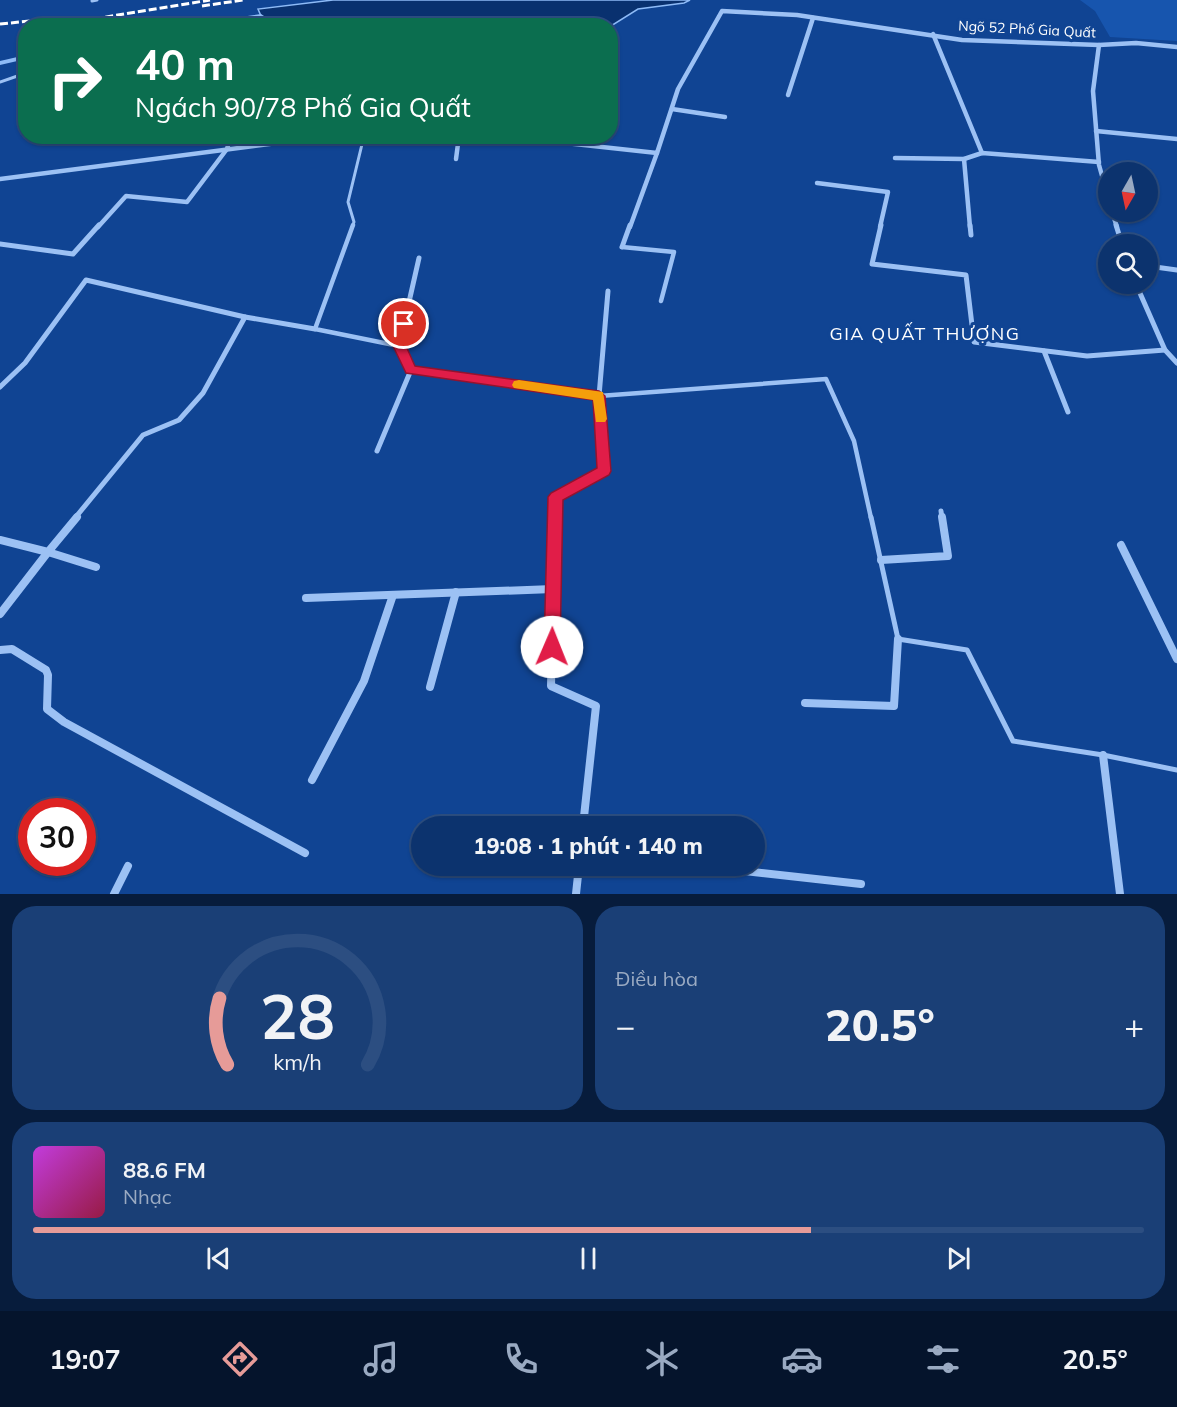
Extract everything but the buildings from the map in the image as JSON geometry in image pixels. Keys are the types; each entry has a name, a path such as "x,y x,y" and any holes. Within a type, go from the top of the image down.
{"street":[{"name":"Ngõ 52 Phố Gia Quất","path":"622,247 678,89 722,11 797,15 962,40 1099,45 1136,43 1177,47"},
{"path":"788,94 813,18"},
{"path":"933,34 982,153"},
{"path":"895,158 964,159 982,153 1099,162 1093,91 1099,45"},
{"path":"672,109 725,117"},
{"path":"1096,131 1177,139"},
{"path":"0,244 73,254 126,196 188,202 229,144"},
{"path":"0,179 267,144"},
{"path":"456,159 458,144"},
{"path":"574,144 657,153"},
{"path":"964,159 971,234"},
{"path":"817,183 888,192 872,264 966,275 974,342 1087,356 1165,350"},
{"path":"399,346 419,258"},
{"path":"1158,267 1177,270"},
{"path":"0,387 26,363 86,279 245,317 315,329"},
{"path":"584,816 596,706 551,686 556,497 604,471 599,396 608,291"},
{"path":"1140,294 1165,350 1177,363"},
{"path":"0,614 143,435 179,420 203,393 245,317"},
{"path":"1044,351 1068,412"},
{"path":"377,451 411,370"},
{"path":"881,560 948,556 941,511"},
{"path":"0,540 96,567"},
{"path":"1121,545 1177,659"},
{"path":"306,597 553,589"},
{"path":"430,687 456,592"},
{"path":"312,780 364,681 393,595"},
{"path":"805,703 894,706 898,639"},
{"path":"0,650 12,650 46,670 48,675 47,709 64,722 305,853"},
{"path":"1103,755 1120,894"},
{"path":"114,894 128,866"},
{"path":"765,873 861,884"},
{"path":"576,894 578,876"}],"lane":[{"path":"92,1 97,0"},
{"path":"0,82 18,76"},
{"path":"362,144 348,202 354,222 315,329 399,346 411,370 599,396 826,379 854,441 898,639 967,650 1013,741 1103,755 1177,770"},
{"path":"622,247 674,252 661,301"}],"shaded area":[{"path":"333,0 690,0 684,3 638,9 618,22 618,18 262,18 258,9"},
{"path":"1080,0 1177,0 1177,41 1110,37 1095,11"}],"waterway":[{"path":"245,18 261,16"},
{"path":"0,63 18,59"}],"railway":[{"path":"100,18 210,0"},
{"path":"202,6 243,0"},
{"path":"0,24 18,22"}],"slow traffic":[{"path":"519,385 599,396 600,419"}],"district":[{"name":"GIA QUẤT THƯỢNG","path":"925,334"}],"route":[{"path":"404,324 399,346 411,370 599,396 604,471 556,497 552,647"}]}
